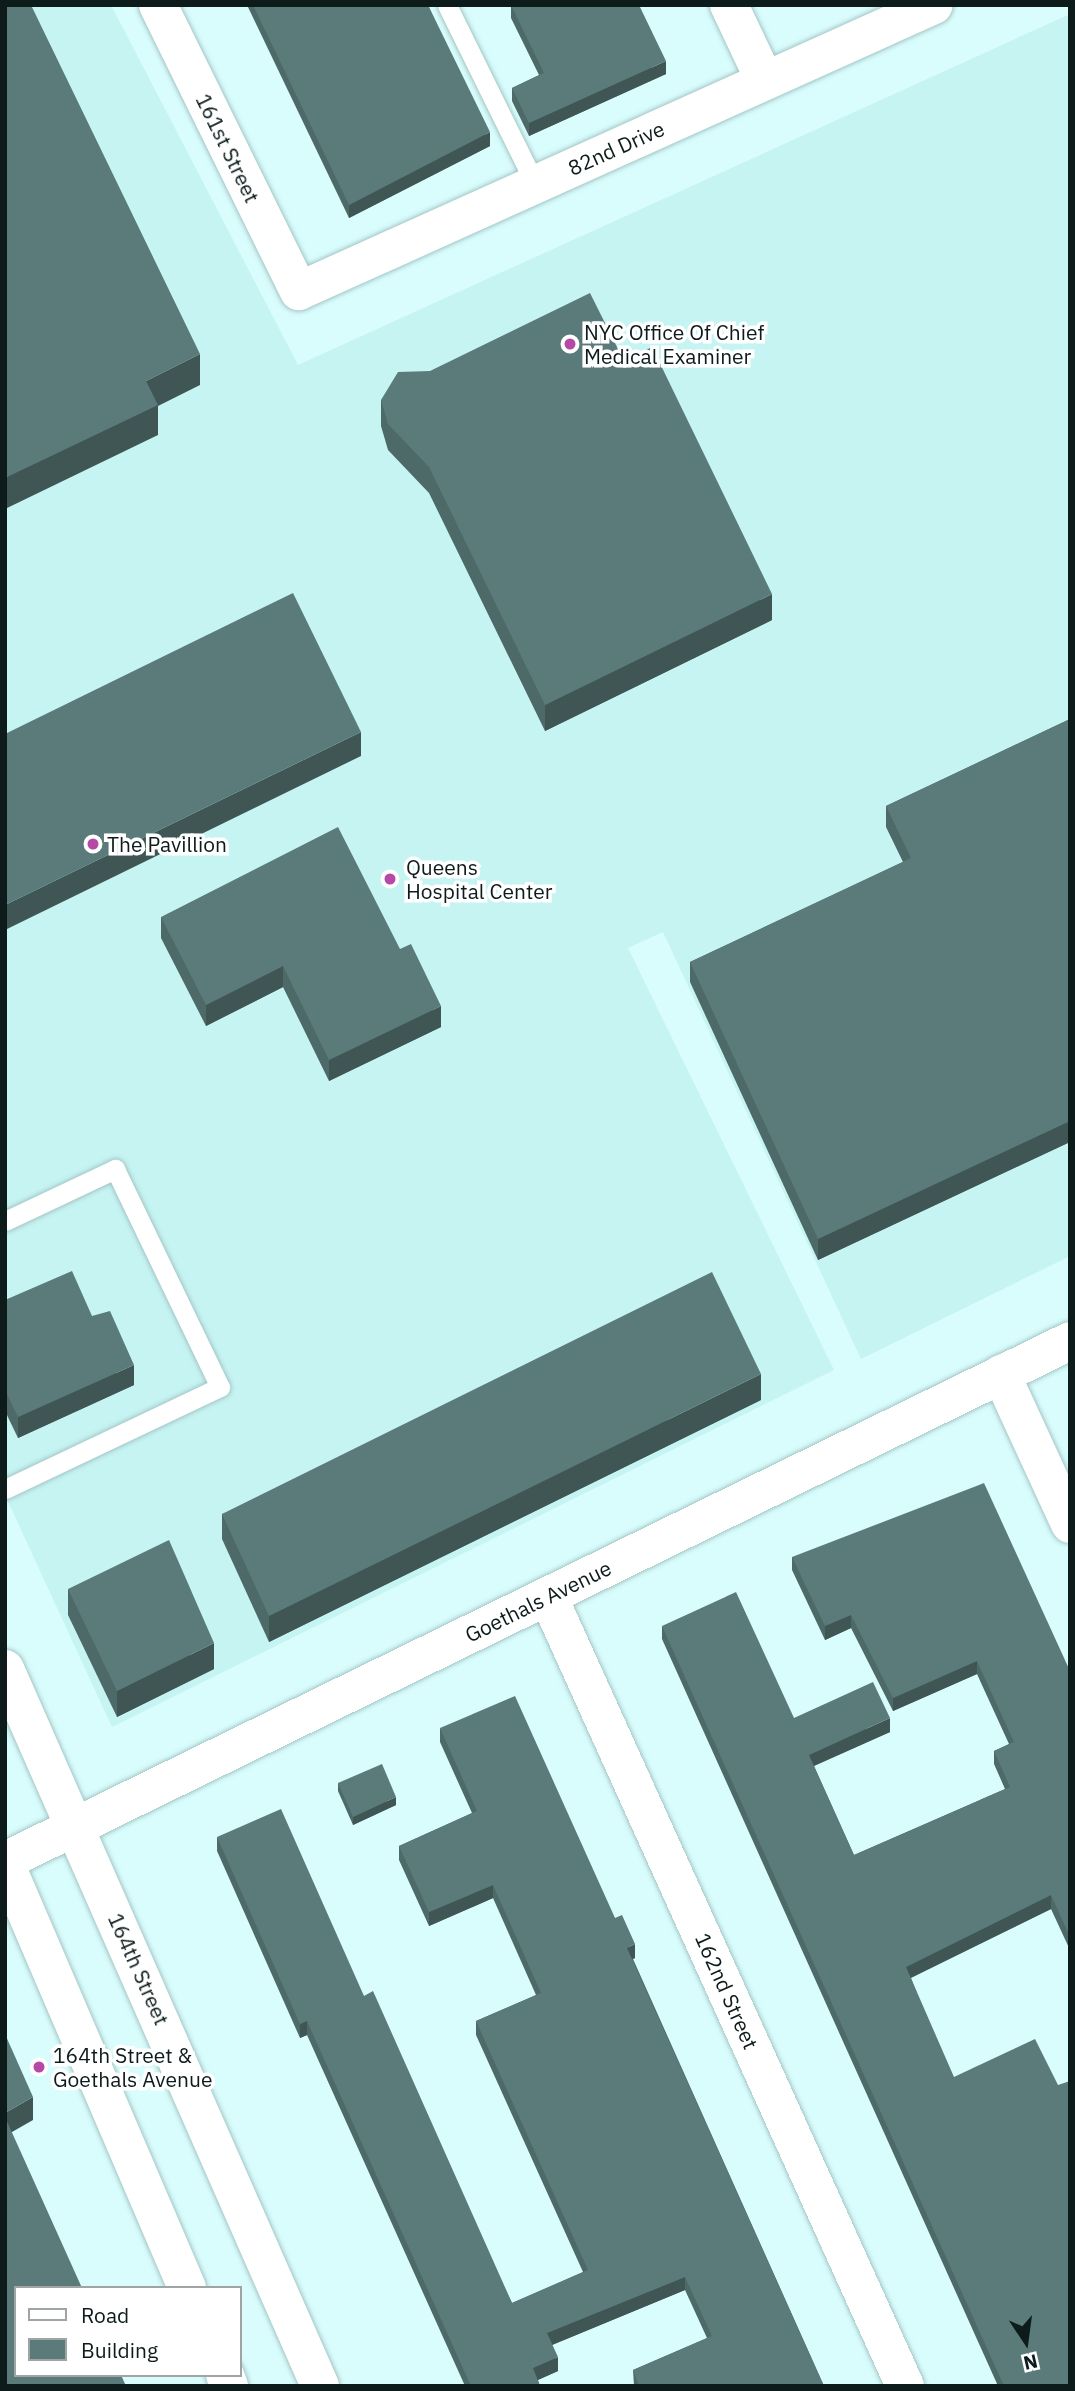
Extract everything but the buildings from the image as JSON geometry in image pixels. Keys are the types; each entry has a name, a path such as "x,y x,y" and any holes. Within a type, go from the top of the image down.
{"street":[{"name":"161st Street","path":"158,5 299,291"},
{"path":"729,5 765,81"},
{"name":"82nd Drive","path":"299,291 934,5"},
{"name":"Goethals Avenue","path":"5,1862 1070,1341"},
{"path":"1002,1374 1070,1524"},
{"name":"162nd Street","path":"548,1596 905,2386"},
{"name":"164th Street","path":"5,1669 76,1825 320,2386"},
{"path":"5,1862 186,2286"}],"lane":[{"path":"447,5 535,184"},
{"path":"5,1221 115,1169 220,1387 5,1489"}],"shaded area":[{"name":"Queens Hospital Center","path":"5,5 111,5 298,365 1070,14 1070,1256 861,1359 663,932 628,948 834,1370 112,1727 5,1495"}],"place":[{"name":"NYC Office Of Chief Medical Examiner","path":"570,344"},
{"name":"The Pavillion","path":"93,844"},
{"name":"Queens Hospital Center","path":"390,879"},
{"name":"164th Street & Goethals Avenue","path":"39,2067"}]}
